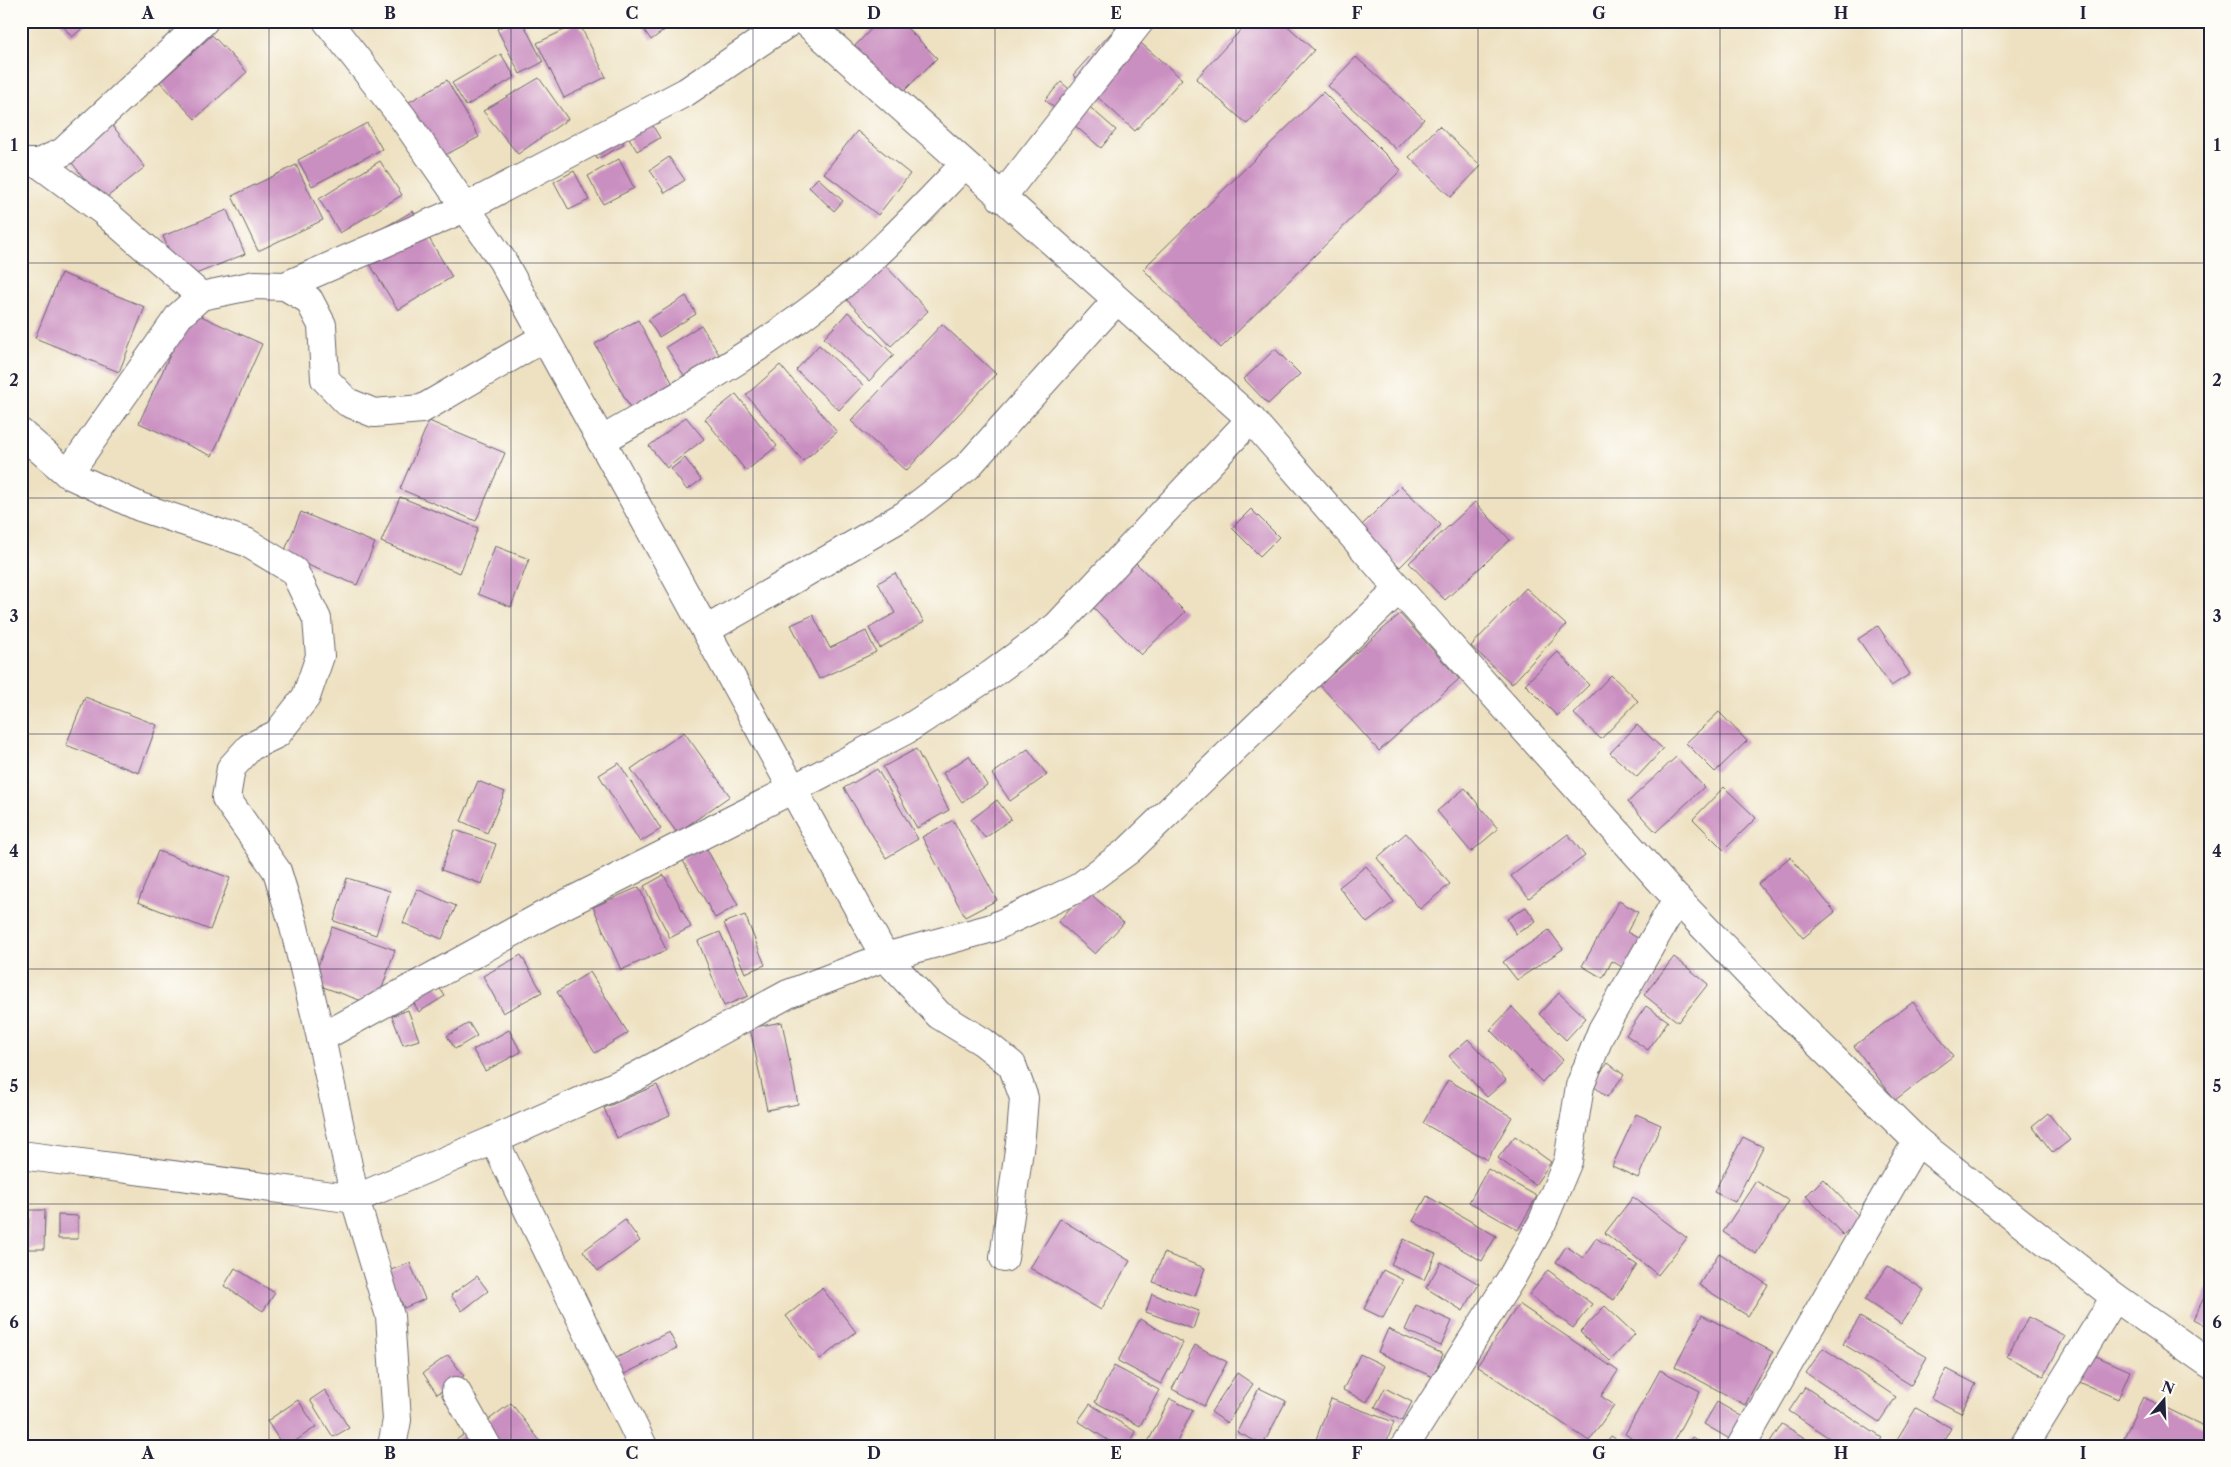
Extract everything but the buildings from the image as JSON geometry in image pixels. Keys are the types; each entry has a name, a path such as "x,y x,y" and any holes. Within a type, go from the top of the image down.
{"street":[{"path":"30,163 63,152 204,21"},
{"path":"327,21 403,118 502,260 884,957 939,1015 984,1042 1012,1065 1024,1098 1021,1135 1004,1258"},
{"path":"68,474 179,316 201,296 255,285 285,286 465,208 686,92 791,21"},
{"path":"806,21 1116,301 1251,419 1399,589 1678,899 1779,1005 1917,1141 2115,1297 2210,1364"},
{"path":"1001,198 1140,21"},
{"path":"30,163 103,211 201,296"},
{"path":"601,441 736,361 822,302 887,245 964,165"},
{"path":"285,286 309,300 322,325 325,379 347,402 374,413 422,409 544,337"},
{"path":"706,630 905,515 967,466 1116,301"},
{"path":"321,1038 544,915 906,730 992,674 1057,626 1251,419"},
{"path":"21,433 68,474 140,507 246,542 294,571 317,619 320,656 306,697 277,734 250,747 231,768 226,798 277,871 293,922 321,1038 355,1200 390,1316 396,1420 392,1446"},
{"path":"21,1155 355,1200 635,1077 788,994 884,957 992,928 1078,888 1129,850 1399,589"},
{"path":"1405,1446 1512,1277 1542,1222 1568,1161 1580,1086 1602,1030 1678,899"},
{"path":"494,1140 642,1446"},
{"path":"1742,1446 1917,1141"},
{"path":"2024,1446 2115,1297"},
{"path":"456,1391 487,1446"}]}
